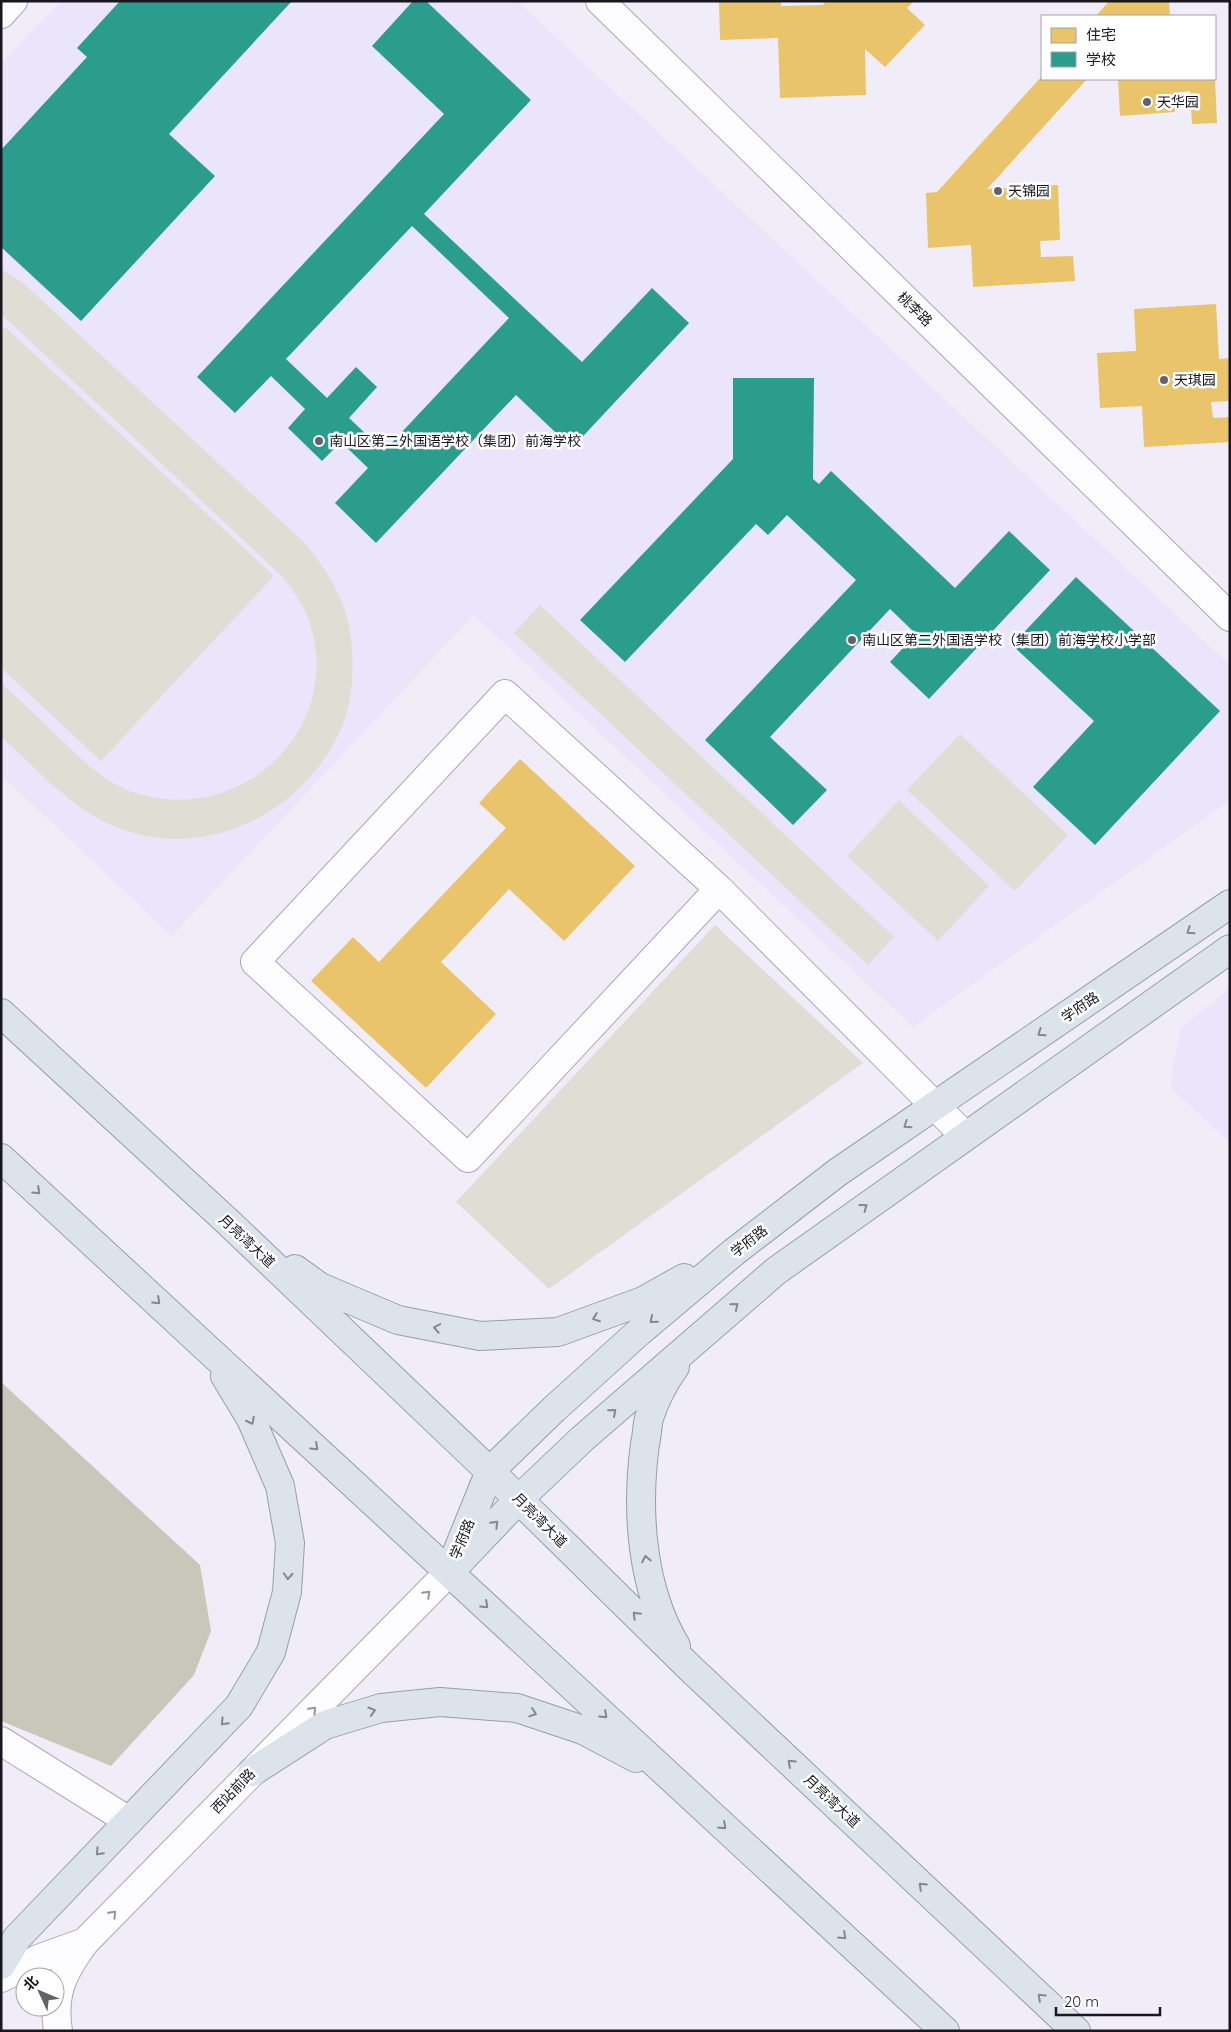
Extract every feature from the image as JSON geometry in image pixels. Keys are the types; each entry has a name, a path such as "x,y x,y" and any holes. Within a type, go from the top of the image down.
{"main road":[{"name":"学府路","path":"449,1572 490,1471 554,1409 632,1338 734,1252 838,1172 1230,904"},
{"name":"学府路","path":"449,1572 519,1499 582,1439 776,1271 1230,949"},
{"name":"月亮湾大道","path":"1,1013 228,1222 490,1471 690,1668 1076,2031"},
{"path":"1,1158 945,2031"},
{"path":"228,1222 320,1287 398,1320 480,1336 558,1332 643,1301 734,1252"},
{"path":"690,1668 669,1634 655,1598 645,1555 641,1503 643,1462 649,1419 664,1384 692,1342"},
{"path":"1,1966 17,1938 240,1706 271,1652 287,1592 290,1543 280,1486 251,1419 209,1349"},
{"path":"252,1772 326,1725 381,1708 440,1702 517,1708 583,1730 669,1775"}],"street":[{"path":"1,14 14,1"},
{"name":"桃李路","path":"600,1 1230,617"},
{"path":"719,889 468,1158 254,962 505,694 719,889 965,1136"},
{"name":"西站前路","path":"55,2025 59,1989 69,1965 86,1942 449,1572"},
{"path":"1,1741 129,1821"},
{"path":"1,1978 38,1959 86,1942"}],"shaded area":[{"name":"南山区第二外国语学校（集团）前海学校","path":"61,1 517,1 1230,665 1230,800 913,1027 474,615 172,936 1,775 1,63"},
{"path":"1,269 23,283 305,543 326,572 338,593 349,626 353,663 351,688 343,724 328,754 308,780 283,802 255,820 225,832 193,838 160,838 127,831 108,824 91,814 59,791 1,736 1,683 86,763 116,785 139,794 178,800 215,795 248,781 277,759 299,730 312,697 316,660 307,615 282,576 1,314"},
{"path":"5,327 274,576 101,761 1,668 1,331"},
{"path":"540,605 894,937 868,965 514,633"},
{"path":"960,734 1068,835 1015,891 907,790"},
{"path":"899,800 989,886 938,941 847,856"},
{"path":"715,925 863,1063 549,1289 456,1202"},
{"path":"1230,988 1230,1143 1170,1087 1180,1029"},
{"path":"1,1382 200,1565 211,1631 194,1675 111,1766 1,1721"}],"building: 住宅":[{"path":"719,1 781,1 781,6 823,5 826,1 914,1 907,8 925,25 885,67 865,49 866,95 780,98 778,38 720,40"},
{"path":"1109,1 1169,1 1170,15 1097,15"},
{"name":"天锦园","path":"1041,77 1041,80 1086,80 987,189 1058,185 1060,240 1040,241 1041,257 1073,256 1075,281 973,287 971,245 928,248 926,193 937,192"},
{"name":"天华园","path":"1118,80 1215,80 1217,123 1192,124 1190,91 1174,93 1175,112 1120,116"},
{"name":"天琪园","path":"1216,304 1219,359 1230,358 1230,401 1211,402 1213,418 1230,417 1230,442 1144,447 1142,406 1100,408 1097,353 1136,351 1134,309"},
{"path":"520,759 635,866 564,941 509,889 441,962 496,1014 426,1088 311,981 353,937 379,962 506,828 479,803"}],"building: 学校":[{"path":"120,1 292,1 169,134 215,176 81,321 1,247 1,150 87,57 77,48"},
{"path":"413,1 426,1 531,100 424,214 582,362 652,288 689,323 572,448 516,395 376,543 335,503 368,468 341,442 322,461 288,428 305,409 271,376 235,413 197,377 444,114 372,46","holes":["412,226 509,318 384,451 349,418 377,387 356,367 327,398 286,359"]},
{"path":"733,378 814,378 813,479 819,484 831,471 955,588 1009,531 1050,570 929,699 890,662 916,634 890,609 770,737 827,790 793,825 705,740 856,580 787,515 768,535 756,524 625,662 580,620 733,459"},
{"path":"1076,577 1220,711 1095,845 1033,787 1094,721 1012,645"}],"place":[{"name":"天华园","path":"1147,102"},
{"name":"天锦园","path":"998,191"},
{"name":"天琪园","path":"1164,380"},
{"name":"南山区第二外国语学校（集团）前海学校","path":"319,441"},
{"name":"南山区第二外国语学校（集团）前海学校小学部","path":"852,640"}]}
